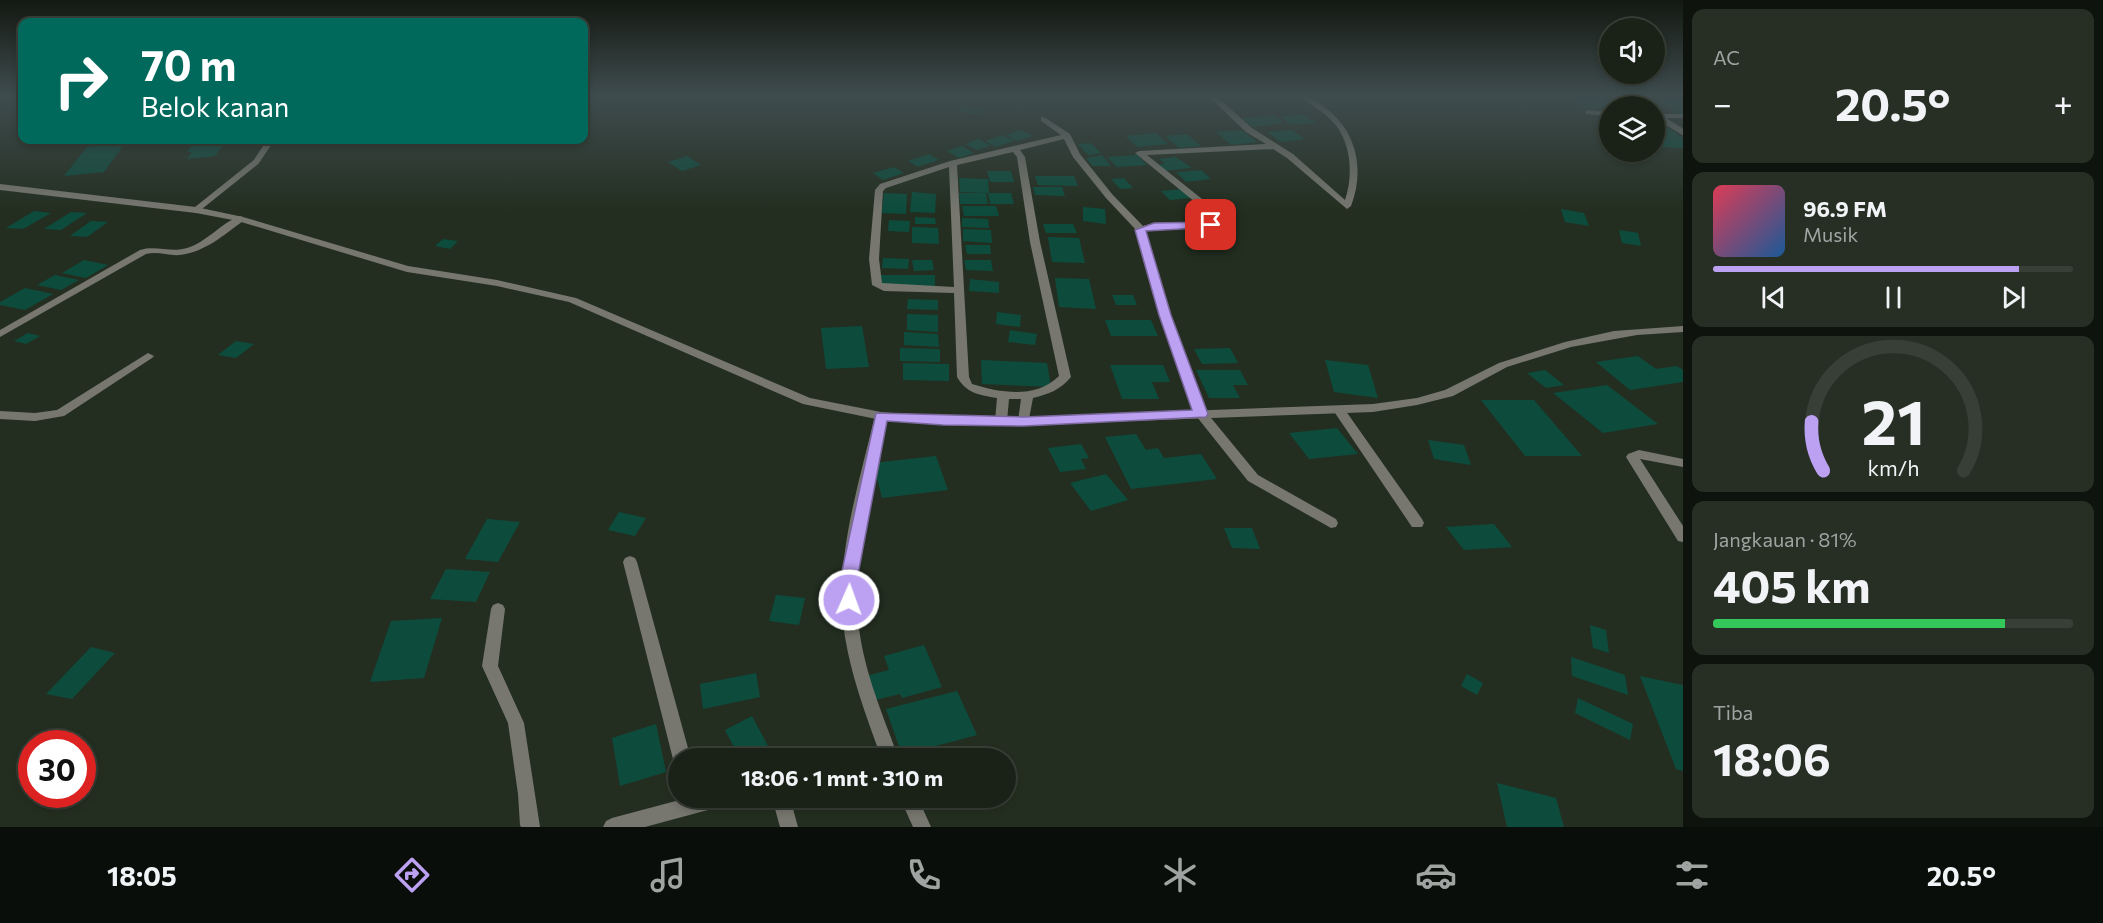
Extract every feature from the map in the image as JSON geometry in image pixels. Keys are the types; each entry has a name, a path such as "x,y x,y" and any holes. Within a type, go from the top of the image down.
{"street":[{"path":"1257,135 1276,146 1347,206 1355,180 1349,145 1344,135"},
{"path":"959,290 878,287 874,259 879,190 883,186 953,164 1067,136 1076,154 1102,188 1141,230 1165,315 1201,414 1253,478 1331,523"},
{"path":"1141,230 1154,226 1219,224 1222,219 1138,153 1276,146"},
{"path":"953,164 963,377 968,386 1004,394 1028,394 1057,387 1065,377 1035,242 1021,157 1015,149"},
{"path":"0,186 196,210 240,219 407,269 497,283 572,300 807,401 881,416 1024,421 1339,410 1429,400 1460,389 1499,366 1534,353 1600,338 1683,329"},
{"path":"0,334 143,252 155,248 170,252 185,251 205,243 240,219"},
{"path":"0,415 35,417 60,413 148,356"},
{"path":"1001,421 1004,394"},
{"path":"1024,421 1028,394"},
{"path":"1339,410 1417,523"},
{"path":"881,416 848,580 850,620 858,663 887,748"},
{"path":"1683,463 1639,454 1632,457 1683,537"},
{"path":"630,562 679,748"},
{"path":"498,609 490,666 516,723 531,827"},
{"path":"612,827 673,808"},
{"path":"784,808 789,827"},
{"path":"913,808 922,827"}],"lane":[{"path":"196,210 256,162 267,144"}],"building":[{"path":"1003,135 1014,141 996,147 985,141"},
{"path":"1006,135 1030,135 1033,136 1017,141"},
{"path":"1158,135 1168,144 1137,147 1126,136"},
{"path":"1188,135 1201,146 1179,148 1165,136"},
{"path":"1219,135 1248,135 1257,142 1231,145"},
{"path":"1270,135 1299,135 1305,139 1280,142"},
{"path":"1665,135 1678,135 1683,138 1683,148 1665,147"},
{"path":"979,139 991,146 977,150 965,144"},
{"path":"1091,143 1101,153 1088,155 1078,144"},
{"path":"124,144 104,172 64,176 87,147"},
{"path":"192,144 224,144 215,156 187,159 192,152 187,152"},
{"path":"962,146 974,153 959,158 947,151"},
{"path":"929,154 939,160 918,167 908,161"},
{"path":"1102,155 1111,166 1092,166 1086,158"},
{"path":"1137,155 1147,165 1117,167 1107,157"},
{"path":"687,156 701,165 682,171 668,162"},
{"path":"1176,157 1192,168 1162,171 1156,165 1165,164 1159,159"},
{"path":"894,167 904,173 883,180 873,173"},
{"path":"1201,170 1211,179 1186,182 1176,172"},
{"path":"987,171 1011,171 1014,182 990,182"},
{"path":"1035,176 1074,176 1078,186 1038,185"},
{"path":"959,178 988,179 989,193 960,192"},
{"path":"1124,178 1133,188 1120,189 1111,179"},
{"path":"1033,187 1062,187 1065,196 1035,195"},
{"path":"1181,189 1191,198 1170,200 1161,191"},
{"path":"912,192 936,194 935,213 910,212"},
{"path":"884,193 907,194 906,214 882,213"},
{"path":"959,193 986,193 988,204 960,204"},
{"path":"988,193 1011,193 1014,204 990,204"},
{"path":"962,206 996,206 999,216 964,216"},
{"path":"1083,207 1105,209 1106,224 1083,221"},
{"path":"1561,209 1584,213 1589,226 1565,222"},
{"path":"34,211 51,213 23,229 6,228"},
{"path":"71,212 87,213 61,230 44,229"},
{"path":"915,217 935,218 936,224 915,224"},
{"path":"962,218 988,219 989,228 962,227"},
{"path":"889,220 910,221 909,232 888,231"},
{"path":"91,221 108,222 87,237 70,236"},
{"path":"1043,224 1073,224 1077,233 1046,233"},
{"path":"912,227 938,228 939,244 912,243"},
{"path":"963,229 991,230 992,243 963,241"},
{"path":"1619,230 1638,233 1641,246 1622,243"},
{"path":"1048,237 1079,238 1085,263 1052,262"},
{"path":"443,239 458,241 450,249 435,246"},
{"path":"965,245 990,245 991,254 967,254"},
{"path":"883,258 909,259 908,269 882,268"},
{"path":"84,260 108,265 86,278 62,273"},
{"path":"912,260 932,260 934,270 914,271"},
{"path":"964,260 991,260 993,271 966,270"},
{"path":"55,275 79,280 61,290 37,285"},
{"path":"879,275 935,275 935,287 879,286"},
{"path":"1055,278 1089,279 1096,309 1059,307"},
{"path":"970,279 999,282 999,293 969,291"},
{"path":"25,288 53,294 25,310 0,305 0,302"},
{"path":"1112,295 1133,295 1137,305 1116,305"},
{"path":"908,299 938,300 938,310 907,309"},
{"path":"997,312 1021,315 1020,327 996,324"},
{"path":"907,314 938,315 938,332 907,330"},
{"path":"1105,320 1151,320 1158,336 1111,336"},
{"path":"862,326 869,367 826,369 821,328"},
{"path":"1010,330 1037,334 1035,345 1008,342"},
{"path":"904,332 938,334 939,347 904,345"},
{"path":"28,333 40,336 26,344 14,341"},
{"path":"236,341 254,344 236,358 218,355"},
{"path":"900,348 940,349 940,362 900,361"},
{"path":"1230,348 1238,363 1202,364 1194,349"},
{"path":"1638,356 1656,369 1677,366 1683,370 1683,382 1630,390 1596,362"},
{"path":"981,360 1047,363 1051,387 982,384"},
{"path":"1325,360 1368,365 1378,398 1334,392"},
{"path":"903,363 949,364 949,381 903,380"},
{"path":"1110,365 1163,365 1170,382 1152,382 1159,399 1122,399"},
{"path":"1196,370 1240,370 1248,385 1233,385 1240,398 1209,398"},
{"path":"1545,370 1564,385 1546,388 1527,373"},
{"path":"1607,385 1658,424 1603,433 1553,393"},
{"path":"1481,400 1534,400 1582,456 1525,456"},
{"path":"1337,428 1358,454 1309,459 1289,433"},
{"path":"1136,434 1146,450 1158,448 1164,458 1201,454 1217,479 1131,489 1105,437"},
{"path":"1428,440 1464,445 1471,465 1434,459"},
{"path":"1081,444 1089,458 1081,459 1086,469 1060,472 1048,448"},
{"path":"936,456 948,490 882,498 873,463"},
{"path":"1106,474 1128,500 1091,511 1070,483"},
{"path":"619,512 646,518 635,536 608,530"},
{"path":"487,519 520,522 498,562 465,559"},
{"path":"1494,524 1512,547 1464,550 1446,527"},
{"path":"1224,528 1252,528 1260,549 1232,548"},
{"path":"446,569 490,572 476,602 430,599"},
{"path":"776,595 805,598 799,625 769,621"},
{"path":"442,618 424,678 370,682 391,621"},
{"path":"1590,625 1606,630 1609,653 1593,648"},
{"path":"924,645 942,687 902,698 900,694 875,700 866,676 889,670 884,656"},
{"path":"91,647 115,653 72,699 46,694"},
{"path":"1571,657 1625,675 1628,695 1572,676"},
{"path":"756,673 760,697 703,709 700,684"},
{"path":"1467,674 1483,683 1477,695 1461,686"},
{"path":"1640,676 1683,685 1683,771 1676,769"},
{"path":"957,691 977,735 928,748 900,748 886,709"},
{"path":"1578,698 1633,724 1630,740 1575,713"},
{"path":"752,716 769,748 734,748 725,730"},
{"path":"656,724 666,772 620,786 612,738"},
{"path":"1497,783 1556,798 1564,827 1507,827"}],"route":[{"path":"849,600 848,580 881,416 943,421 1024,421 1201,414 1165,315 1140,236 1144,227 1211,225"}]}
